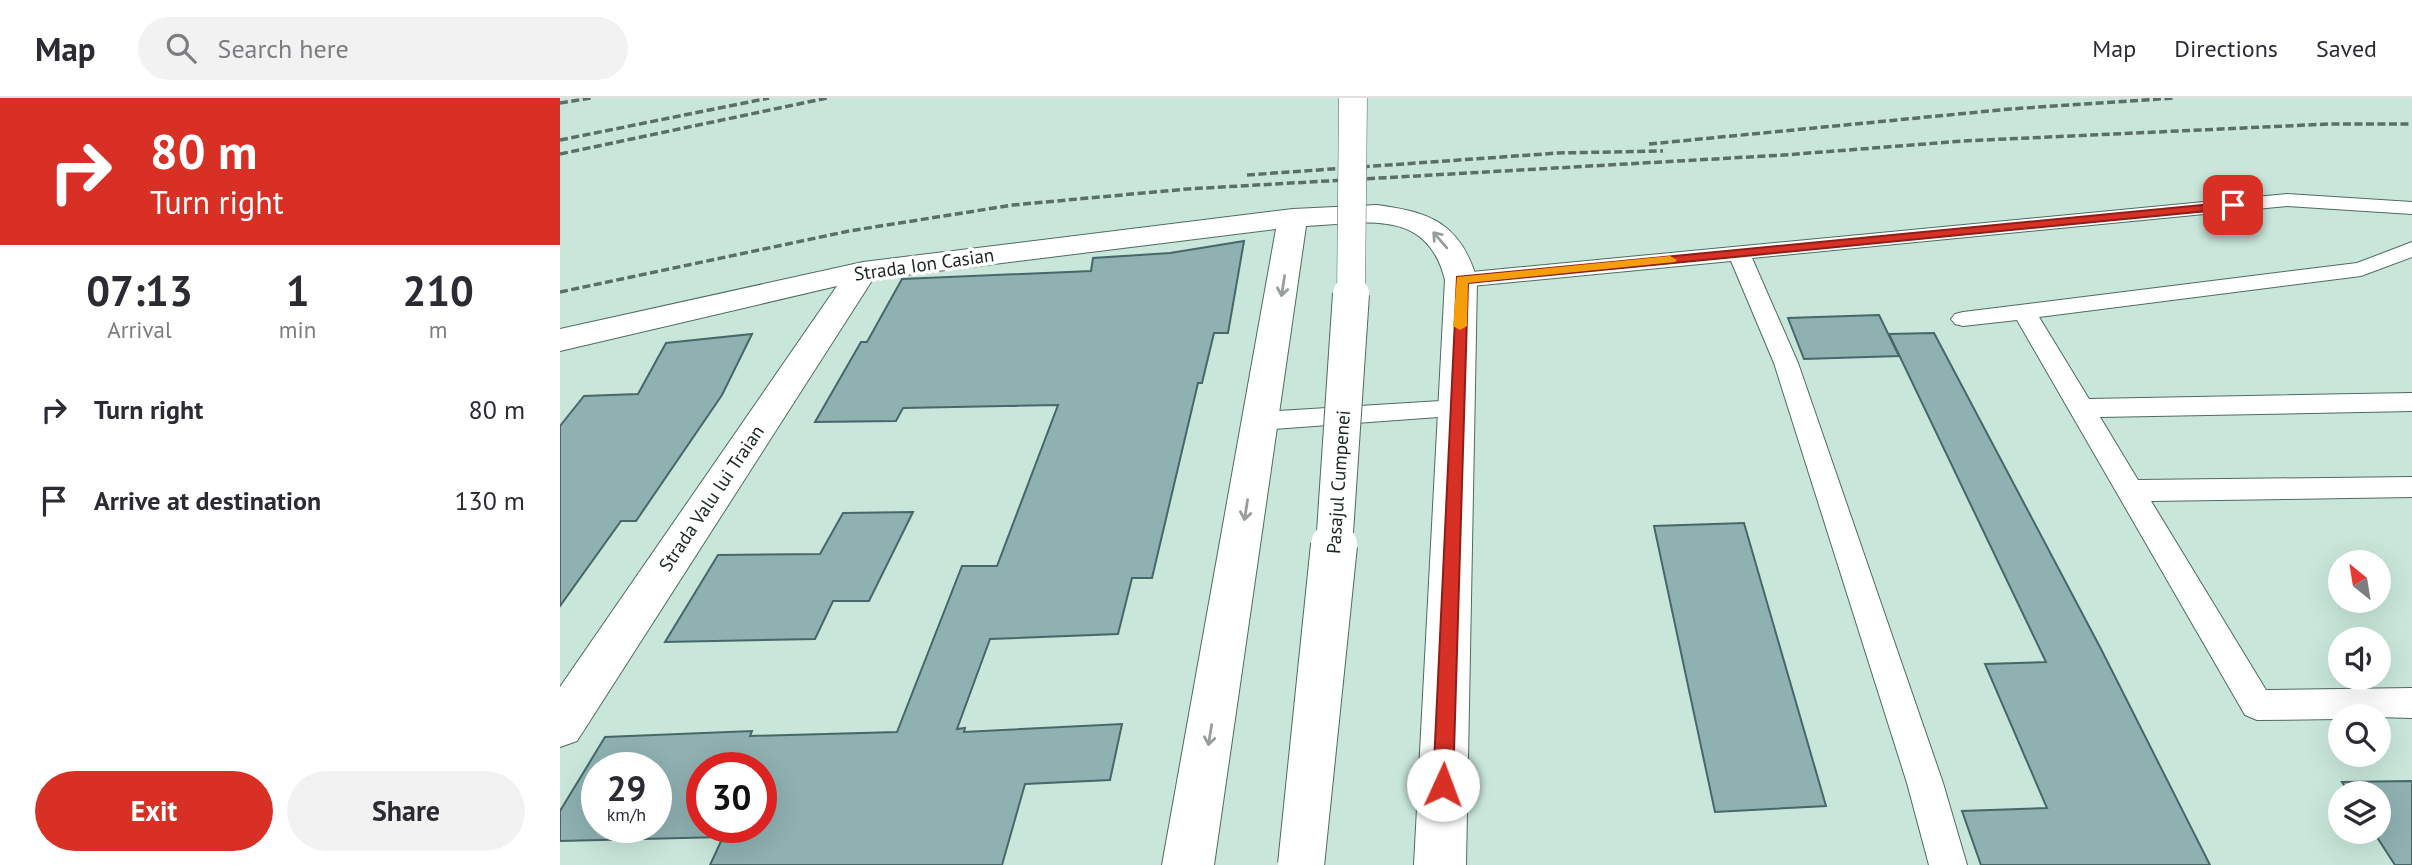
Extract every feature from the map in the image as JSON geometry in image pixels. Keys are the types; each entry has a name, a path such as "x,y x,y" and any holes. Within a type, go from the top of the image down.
{"street":[{"name":"Pasajul Cumpenei","path":"1301,865 1336,519 1353,261 1353,98"},
{"name":"Strada Ion Casian","path":"560,340 863,271 1293,218 1377,214 1411,218 1433,231 1455,258 1461,280"},
{"path":"1188,865 1293,218"},
{"name":"Strada Valu lui Traian","path":"560,726 863,271"},
{"path":"1440,865 1461,280"}],"lane":[{"path":"1461,280 2287,200 2412,208"},
{"path":"1963,319 2361,269 2412,249"},
{"path":"1739,253 1786,363 1925,783 1948,865"},
{"path":"2024,312 2256,705 2412,704"},
{"path":"2081,408 2412,402"},
{"path":"1261,421 1457,409"},
{"path":"2130,491 2412,487"}],"building":[{"path":"1244,241 1228,333 1214,333 1202,383 1198,383 1152,578 1132,578 1118,634 990,639 957,729 965,728 964,732 1122,724 1110,780 1025,784 1002,865 710,865 720,843 777,843 777,752 686,752 686,838 672,838 672,752 596,752 605,737 752,731 750,736 897,732 962,566 997,566 1058,405 903,408 896,421 815,422 861,342 867,342 902,279 1091,271 1093,258 1170,253"},
{"path":"1879,315 1899,356 1804,359 1788,318"},
{"path":"1934,333 2101,649 2210,865 1981,865 1962,811 2047,808 1985,664 2046,662 1889,334"},
{"path":"752,334 722,395 636,521 621,521 560,606 560,426 584,396 638,394 666,343"},
{"path":"913,512 869,601 833,601 815,639 665,642 718,555 820,554 843,513"},
{"path":"1744,523 1826,806 1715,812 1654,526"},
{"path":"581,776 581,840 560,841 560,811"},
{"path":"2391,781 2412,781 2412,865 2395,865 2381,844 2391,844"}],"railway":[{"path":"560,103 591,98"},
{"path":"560,140 769,98"},
{"path":"560,154 827,98"},
{"path":"1649,144 2010,109 2174,98"},
{"path":"560,292 849,231 1013,205 1187,189 1784,155 1963,141 2329,124 2412,124"},
{"path":"1247,175 1558,153 1663,151"}],"slow traffic":[{"path":"1460,326 1461,280 1670,260"}],"route":[{"path":"1443,785 1461,280 2233,205"}]}
